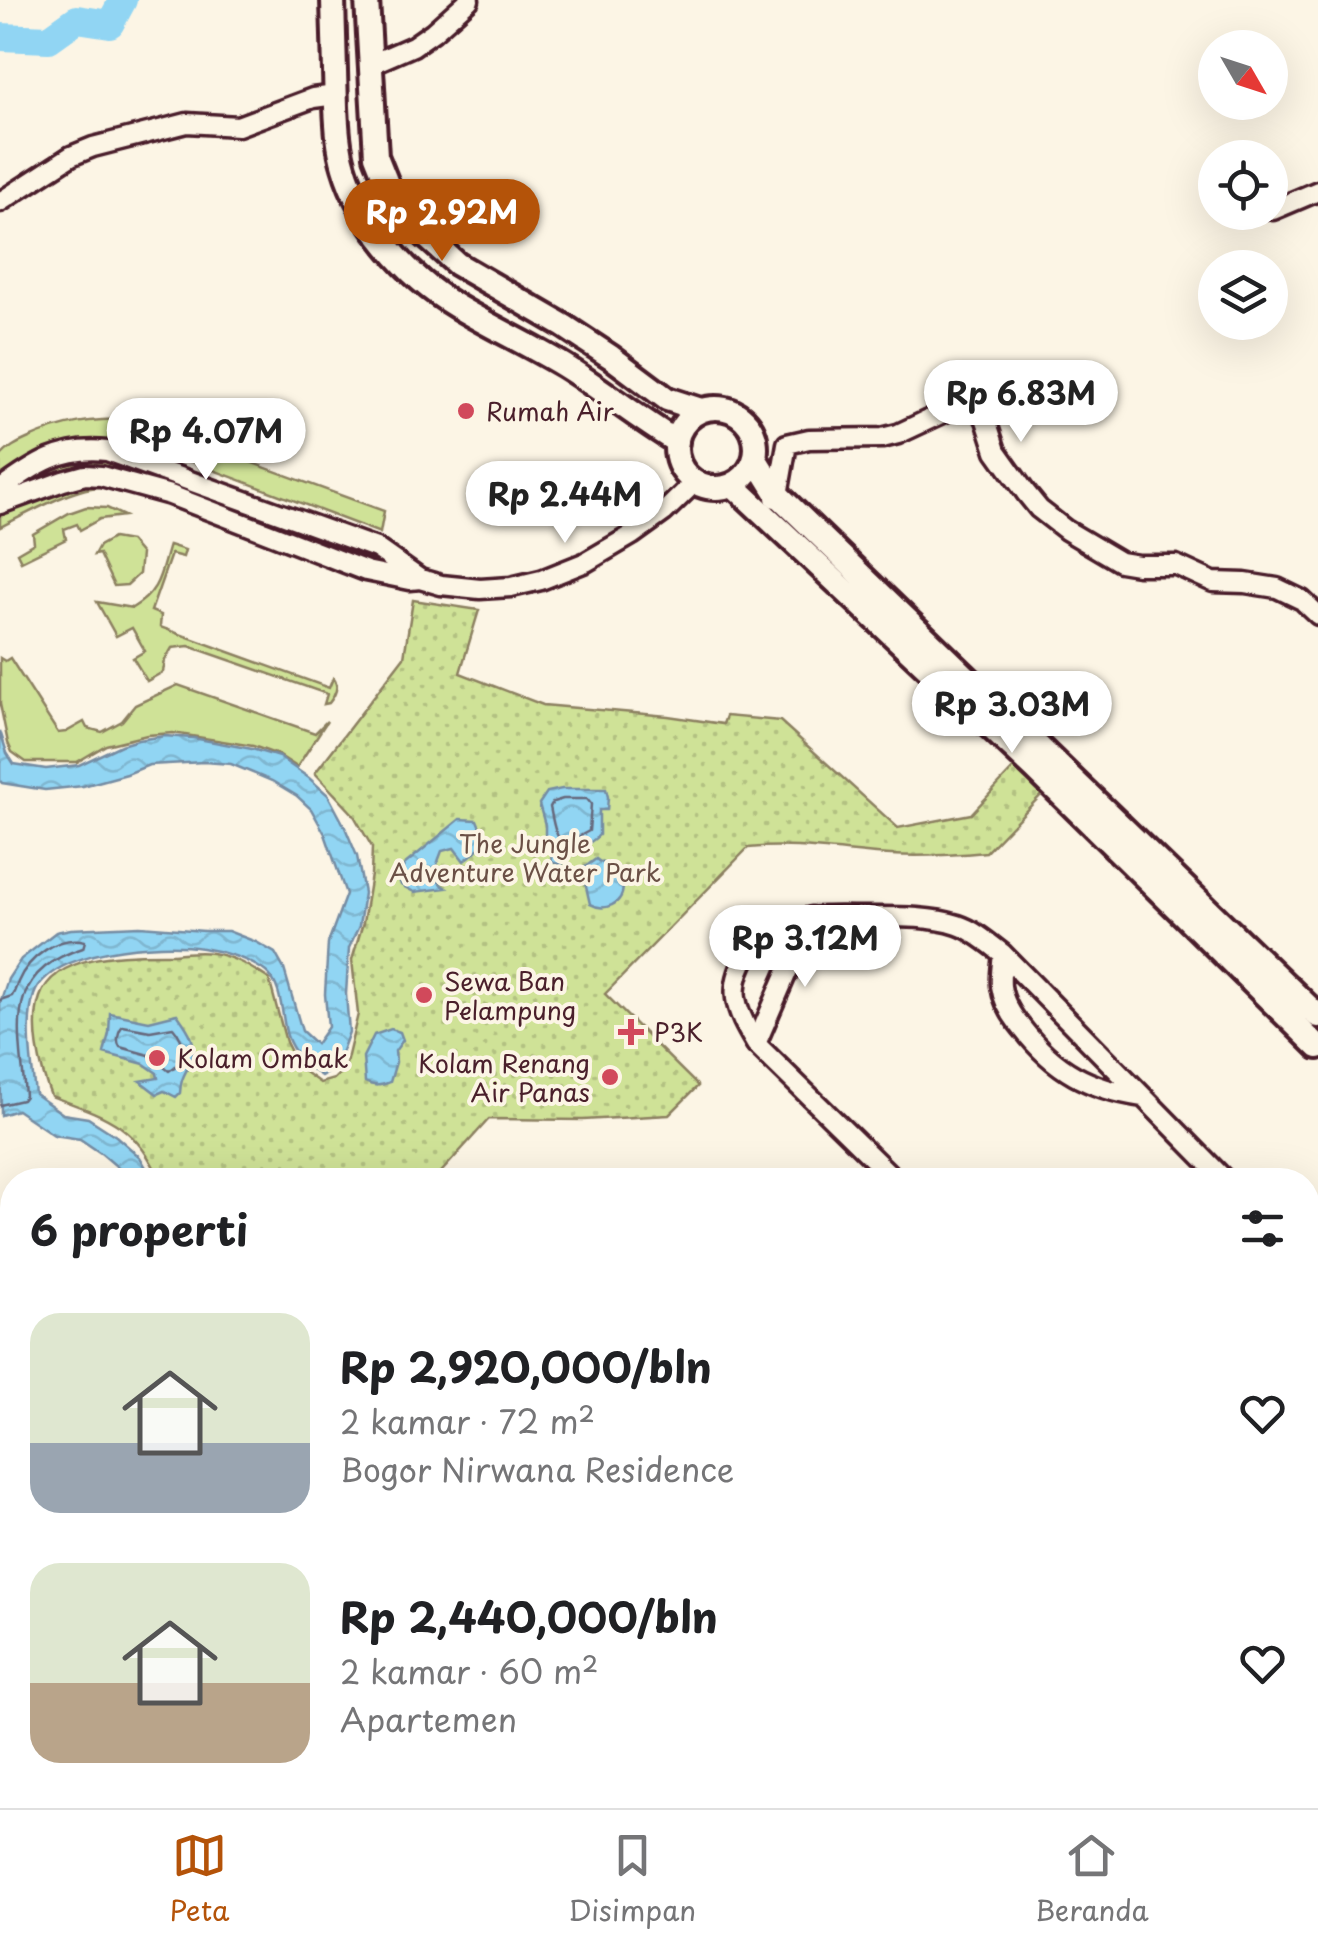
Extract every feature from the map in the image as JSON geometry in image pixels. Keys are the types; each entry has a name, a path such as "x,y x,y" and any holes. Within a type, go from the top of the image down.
{"street":[{"path":"676,442 528,344 433,291 371,224 344,169 338,142 333,0 364,0 379,168 390,191 421,233 456,264 564,326 668,399 701,410 726,408 738,414 754,433 755,458 750,470 732,485 713,488 696,482 680,465 676,442 685,423 701,410"},
{"path":"369,65 413,46 470,0"},
{"path":"0,202 93,146 187,123 238,126 313,98 336,96"},
{"path":"1288,204 1318,191"},
{"path":"770,503 787,444 810,439 882,438 960,405 973,404 986,420 996,451 1026,493 1040,509 1076,536 1120,562 1176,565 1213,582 1277,588 1302,600 1318,616"},
{"path":"0,490 56,456 74,450 107,452 376,548 420,580"},
{"path":"755,458 770,503 1318,1047"},
{"path":"0,504 63,481 85,475 101,476 170,495 366,571 480,590 512,587 586,562 632,536 696,482"},
{"path":"732,485 770,503 1318,1016"},
{"path":"756,1044 811,917"},
{"path":"883,1168 756,1044 742,1022 735,993 737,972 753,946 780,924 811,917 905,917 960,925 1003,954 1213,1168"},
{"path":"1003,954 1001,988 1005,1003 1038,1050 1059,1067 1096,1087 1143,1097"}],"green space":[{"path":"132,419 384,511 380,533 150,446 129,494 106,487 82,490 0,527 0,457 6,451 66,425"},
{"path":"86,507 107,508 124,516 100,519 80,530 77,524 64,529 66,539 21,561 17,553 34,543 33,534"},
{"path":"113,538 130,541 141,554 139,574 127,585 114,586 99,554 94,555 99,546"},
{"path":"169,545 185,550 183,557 171,554 151,611 161,615 160,627 329,688 333,678 336,690 329,703 324,704 327,694 189,646 172,648 163,672 147,681 133,658 145,651 132,628 116,636 97,602 132,608 141,602 158,581"},
{"name":"The Jungle Adventure Water Park","path":"413,600 479,610 460,673 543,705 723,724 726,716 780,721 898,828 971,814 1014,768 1043,793 986,852 915,856 802,847 748,848 605,994 698,1086 669,1115 583,1120 489,1119 445,1168 154,1168 140,1146 117,1124 51,1096 38,1047 36,1021 40,997 62,971 98,958 198,952 220,955 269,979 286,1042 299,1068 320,1083 334,1079 345,1068 358,1014 352,960 363,923 372,847 353,814 315,773 404,657"},
{"path":"0,658 10,658 58,733 84,722 87,728 102,732 122,721 135,705 178,685 315,733 327,721 297,767 253,746 173,733 106,745 77,762 26,762 12,752 8,743 0,704"}],"water":[{"path":"0,731 14,764 46,769 79,765 121,745 164,736 252,749 279,757 309,778 328,795 344,825 357,856 364,893 359,926 349,948 349,1032 336,1067 321,1076 296,1053 287,1036 276,985 259,967 202,948 135,948 83,958 44,979 31,1006 31,1057 35,1094 63,1114 88,1118 116,1136 140,1157 146,1168 118,1168 80,1139 54,1135 17,1110 1,1115 0,1003 8,979 21,959 56,932 140,926 228,931 256,942 275,953 284,969 302,1031 316,1044 328,1027 328,943 346,894 325,834 311,809 272,781 231,764 149,765 83,786 45,790 0,781"},
{"path":"606,789 608,797 607,810 599,810 599,835 562,865 551,862 539,804 547,792"},
{"path":"460,819 477,820 482,839 479,848 464,861 454,848 442,851 436,876 446,888 414,892 401,885 404,865"},
{"path":"596,859 619,868 622,880 620,898 607,907 590,904 584,878 577,873"},
{"name":"Kolam Ombak","path":"110,1013 149,1021 177,1014 194,1048 176,1097 164,1091 157,1094 140,1081 158,1078 144,1064 104,1053"},
{"path":"391,1029 400,1032 403,1040 395,1051 390,1082 368,1084 363,1057 374,1035"}],"waterway":[{"path":"0,37 49,39 77,19 110,24 123,0"}],"place":[{"name":"Rumah Air","path":"466,411"},
{"name":"Sewa Ban Pelampung","path":"424,995"},
{"name":"P3K","path":"631,1032"},
{"name":"Kolam Ombak","path":"157,1058"},
{"name":"Kolam Renang Air Panas","path":"610,1077"}]}
